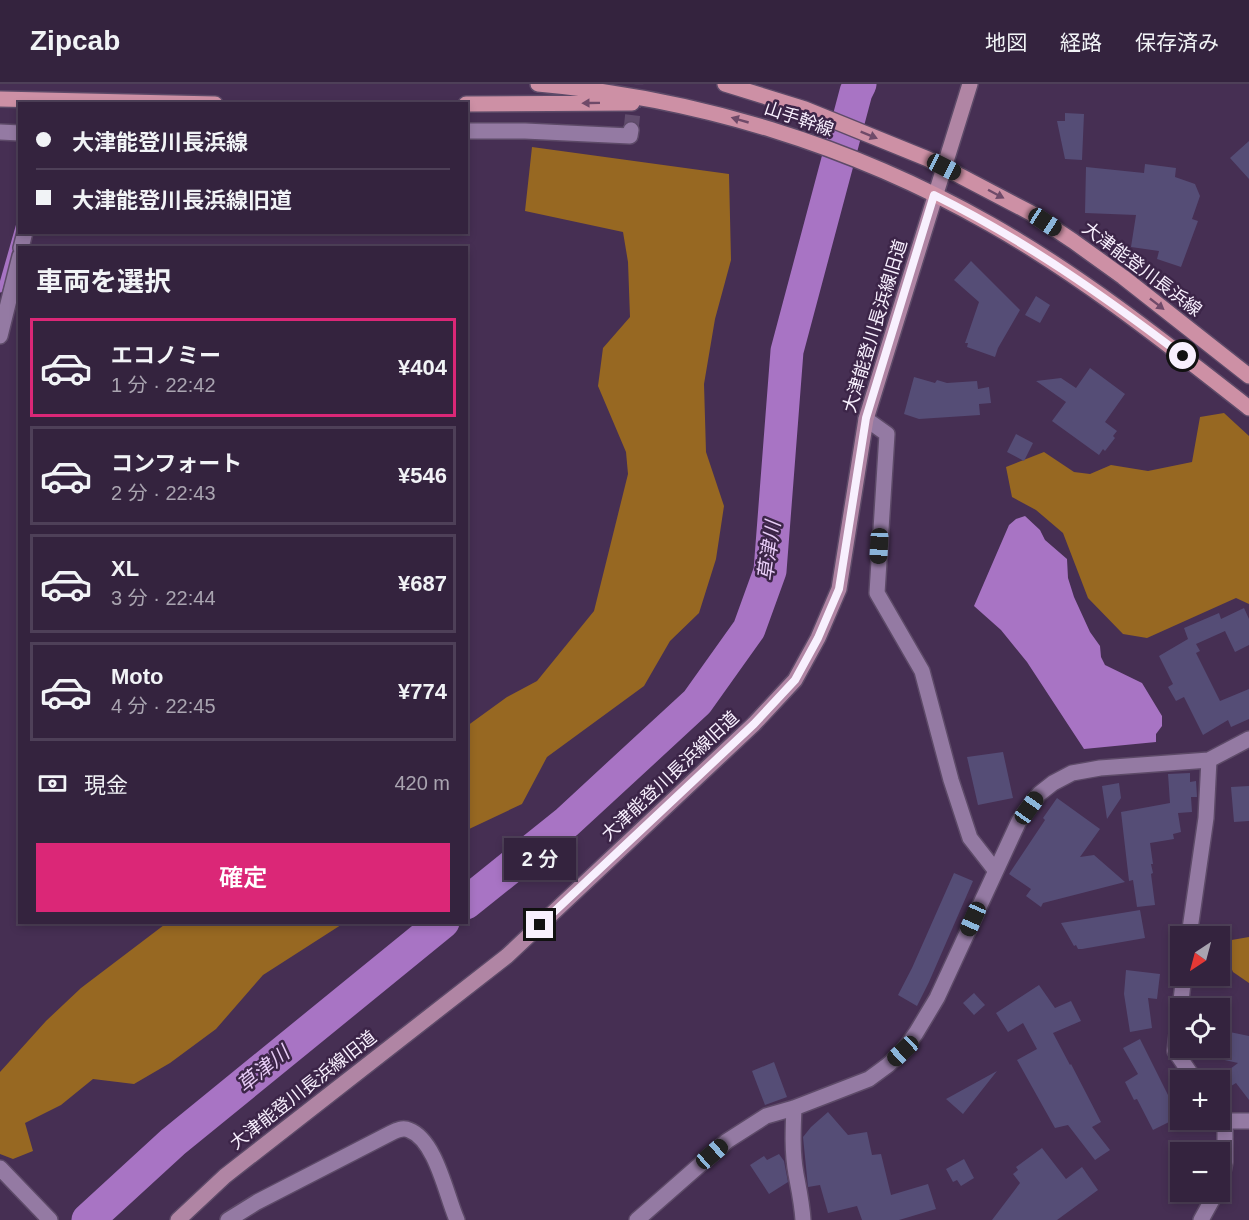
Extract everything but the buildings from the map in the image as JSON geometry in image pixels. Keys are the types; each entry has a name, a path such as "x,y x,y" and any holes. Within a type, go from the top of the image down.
{"main road":[{"name":"山手幹線","path":"538,84 592,89 671,102 734,118 796,137 887,173 934,195"},
{"name":"山手幹線","path":"725,84 805,109 944,167"},
{"path":"0,99 129,102"},
{"path":"468,104 671,102"},
{"name":"大津能登川長浜線","path":"944,167 1031,213 1074,241 1249,376"},
{"path":"934,195 992,224 1083,283 1129,315 1249,408"}],"street":[{"name":"大津能登川長浜線旧道","path":"178,1220 225,1176 507,956 754,724 795,680 818,638 839,589 866,418 969,84"},
{"path":"468,131 630,136 631,130"},
{"path":"0,132 18,133"},
{"path":"0,336 18,264"},
{"path":"866,418 887,434 877,593 922,671 951,780 970,838 995,870"},
{"path":"637,1220 727,1141 766,1116 794,1108 869,1078 903,1051 927,1017 940,993 1019,821 1038,794 1072,773 1100,768 1209,760 1249,739"},
{"path":"1190,926 1206,818 1209,760"},
{"path":"1183,986 1175,1051 1189,1070"},
{"path":"794,1108 793,1137 803,1220"},
{"path":"1230,1118 1249,1121"},
{"path":"228,1220 257,1202 391,1133 400,1129 408,1129 427,1144 457,1220"},
{"path":"0,1168 50,1220"},
{"path":"1201,1220 1211,1202"}],"shaded area":[{"path":"532,147 729,174 731,260 715,319 704,384 706,452 724,506 716,559 699,613 670,641 644,686 547,757 522,804 468,830 468,725 507,697 537,681 594,611 628,474 626,452 598,386 603,348 630,317 628,262 623,232 525,211"},
{"path":"1224,413 1249,436 1249,604 1236,598 1147,638 1123,634 1088,598 1063,533 1036,510 1012,497 1006,467 1044,452 1074,472 1090,474 1111,465 1148,471 1192,462 1200,417"},
{"path":"1025,516 1040,530 1045,540 1067,559 1068,578 1074,597 1090,632 1100,646 1101,657 1105,665 1142,683 1162,716 1162,726 1156,734 1156,742 1084,749 1027,662 1001,630 974,606 1009,525"},
{"path":"165,924 342,924 263,975 216,1029 170,1063 134,1084 93,1079 61,1105 25,1123 33,1151 13,1159 0,1154 0,1072 46,1021 81,988"},
{"path":"1249,937 1249,983 1233,972 1230,965 1230,940"}],"waterway":[{"name":"草津川","path":"468,901 567,822 697,702 749,629 770,571 787,351 860,84"},
{"path":"0,290 18,227"},
{"name":"草津川","path":"88,1220 173,1142 441,924"}],"tunnel":[{"path":"631,130 636,84"}],"route":[{"path":"540,925 754,724 795,680 818,638 839,589 866,418 934,195 992,224 1022,243 1120,308 1183,356"}]}
